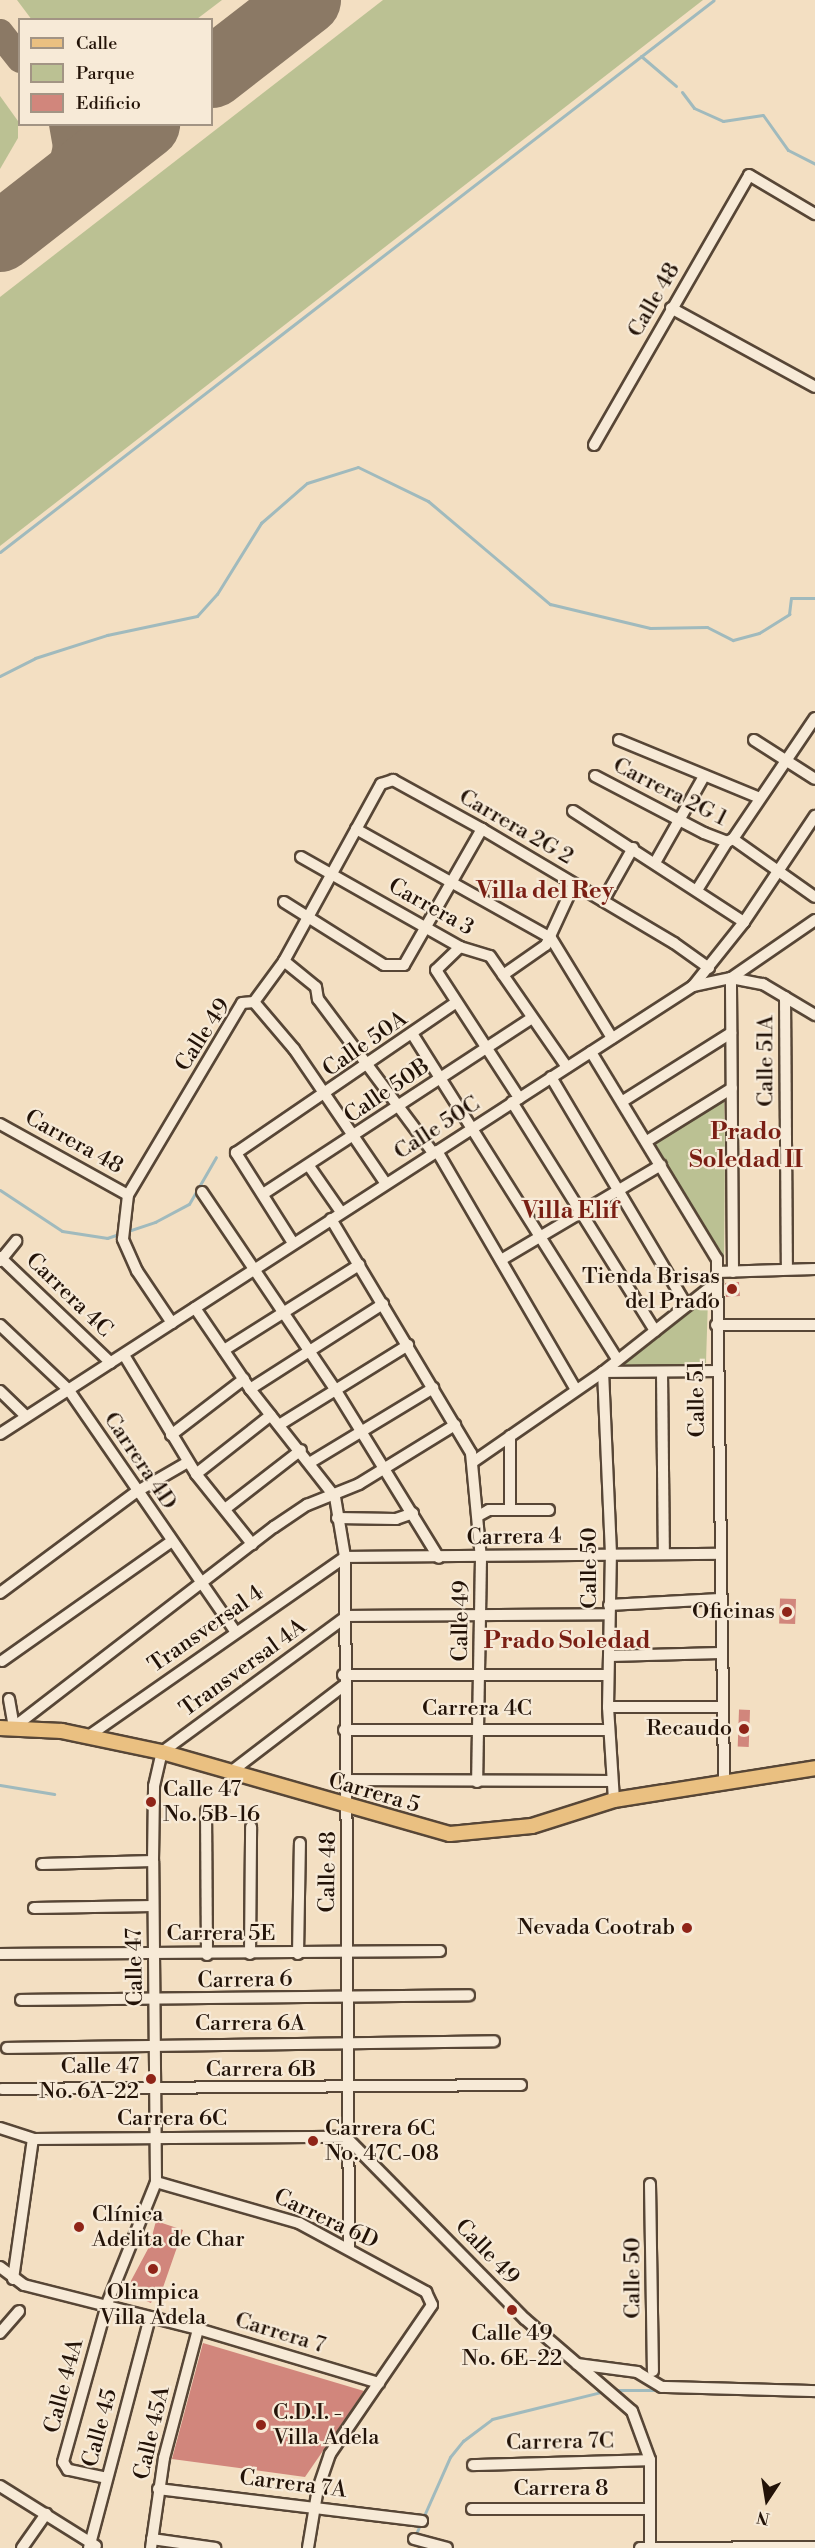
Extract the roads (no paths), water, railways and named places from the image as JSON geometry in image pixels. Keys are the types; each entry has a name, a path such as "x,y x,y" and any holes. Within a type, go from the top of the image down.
{"main road":[{"name":"Carrera 5","path":"7,1727 90,1735 162,1752 232,1771 349,1808 450,1834 488,1834 532,1826 614,1800 815,1768"}],"street":[{"name":"Calle 48","path":"594,445 749,175 815,214"},
{"path":"671,308 815,387"},
{"path":"697,890 815,718"},
{"path":"619,740 760,798"},
{"path":"754,740 785,762 815,779"},
{"name":"Carrera 2G 1","path":"595,776 681,819 730,840 815,897"},
{"path":"656,861 704,776"},
{"name":"Calle 49","path":"172,1323 137,1271 123,1234 128,1195 242,1003 254,1002 284,961 310,918 381,784 393,780"},
{"name":"Carrera 2G 2","path":"393,780 482,829 709,968"},
{"path":"573,811 656,861 744,922"},
{"name":"Calle 50C","path":"0,1434 26,1415 124,1355 252,1269 693,986 744,922 776,870 815,816"},
{"path":"356,829 551,938 612,1038"},
{"path":"284,902 394,968 404,964 427,928 482,829"},
{"path":"603,901 633,848"},
{"name":"Carrera 3","path":"301,856 460,947 490,956 567,1067"},
{"path":"503,975 551,938 574,884"},
{"path":"731,978 815,920"},
{"path":"460,947 436,970 655,1331"},
{"path":"284,961 316,987 318,999 398,1107 435,1152 576,1390"},
{"path":"731,978 733,1272"},
{"path":"693,986 731,978 764,984 815,1014"},
{"name":"Calle 51A","path":"785,997 786,1269"},
{"path":"254,1002 356,1136 386,1184"},
{"name":"Calle 50A","path":"263,1194 236,1153 326,1096 455,1003"},
{"name":"Calle 50B","path":"263,1194 356,1136 484,1048 532,1018"},
{"path":"623,1101 731,1033"},
{"path":"413,1035 474,1127 618,1360"},
{"name":"Calle 51","path":"591,1052 623,1101 717,1259 716,1371 724,1781"},
{"path":"551,1077 687,1306"},
{"path":"647,1141 732,1088"},
{"name":"Carrera 48","path":"0,1124 128,1195"},
{"path":"501,1260 661,1165"},
{"path":"309,1166 341,1212"},
{"path":"202,1192 335,1389 439,1558"},
{"path":"263,1194 293,1243"},
{"path":"331,1219 455,1425 473,1462 618,1360 687,1306 717,1277 733,1272 815,1269"},
{"path":"1,1259 16,1241"},
{"name":"Carrera 4C","path":"1,1259 111,1363"},
{"path":"224,1350 359,1265"},
{"path":"171,1435 247,1384 309,1352 383,1305"},
{"path":"195,1308 247,1384 311,1462 335,1497"},
{"name":"Carrera 4D","path":"0,1325 68,1389 136,1492 202,1581 235,1631"},
{"path":"716,1325 815,1325"},
{"path":"279,1425 408,1345"},
{"path":"124,1355 195,1474 252,1544"},
{"path":"603,1371 716,1371"},
{"name":"Calle 50","path":"603,1371 611,1554 608,1707 610,1781 614,1800"},
{"path":"662,1372 664,1554"},
{"path":"311,1462 360,1430 433,1388"},
{"path":"0,1391 26,1415"},
{"path":"195,1474 271,1415"},
{"path":"7,1727 307,1505 335,1497 455,1425"},
{"path":"510,1436 510,1510"},
{"path":"225,1509 301,1450"},
{"path":"0,1593 136,1492 188,1462"},
{"name":"Calle 49","path":"473,1462 473,1496 480,1515 481,1558 477,1782"},
{"name":"Calle 48","path":"335,1497 345,1557 347,1616 343,1681 349,1808 346,1953 346,2137 349,2248"},
{"path":"480,1515 489,1510 549,1510"},
{"path":"337,1518 396,1519 413,1513"},
{"path":"2,1661 171,1542"},
{"name":"Carrera 4","path":"345,1557 481,1558 611,1554 720,1554"},
{"name":"Transversal 4","path":"90,1735 235,1631 345,1557"},
{"path":"347,1616 480,1615 609,1609 720,1599"},
{"name":"Transversal 4A","path":"162,1752 347,1616"},
{"path":"610,1656 720,1653"},
{"path":"232,1771 343,1681 479,1675 608,1675"},
{"path":"7,1727 9,1699"},
{"path":"608,1707 721,1707"},
{"name":"Carrera 4C","path":"344,1730 479,1727 609,1730"},
{"name":"Calle 47","path":"156,2182 154,1786 162,1752"},
{"name":"Carrera 5","path":"348,1780 610,1781"},
{"path":"206,1811 207,1955"},
{"path":"250,1954 251,1827"},
{"path":"297,1954 300,1843"},
{"path":"42,1864 153,1861"},
{"path":"34,1908 153,1906"},
{"name":"Carrera 5E","path":"1,1952 207,1955 440,1951"},
{"name":"Carrera 6","path":"21,2000 155,2001 469,1995"},
{"name":"Carrera 6A","path":"7,2048 156,2044 494,2041"},
{"name":"Carrera 6B","path":"2,2089 346,2089 520,2085"},
{"name":"Carrera 6C","path":"0,2128 33,2139 346,2137"},
{"name":"Calle 49","path":"346,2137 574,2364 622,2401 642,2429 650,2460"},
{"path":"13,2279 33,2139"},
{"name":"Carrera 6D","path":"156,2182 256,2208 349,2248 426,2292 432,2305 379,2383"},
{"name":"Calle 44A","path":"107,2478 64,2467 107,2304 156,2182"},
{"name":"Calle 50","path":"651,2184 653,2371"},
{"name":"Carrera 7","path":"0,2267 13,2279 198,2329 379,2383"},
{"path":"0,2333 19,2311"},
{"name":"Calle 45","path":"93,2546 107,2478 150,2317"},
{"name":"Calle 45A","path":"152,2544 159,2489 198,2329"},
{"path":"574,2364 637,2372 662,2387 815,2391"},
{"path":"308,2548 315,2504 330,2454 379,2383"},
{"path":"650,2460 650,2548"},
{"name":"Carrera 7C","path":"472,2465 650,2460"},
{"path":"0,2486 93,2546"},
{"name":"Carrera 7A","path":"159,2489 315,2504 422,2521"},
{"name":"Carrera 8","path":"472,2509 649,2509"},
{"path":"22,2548 46,2514"},
{"path":"414,2539 447,2548"},
{"path":"152,2544 215,2548"},
{"path":"640,2548 815,2547"}],"waterway":[{"path":"0,552 714,0"},
{"path":"641,56 676,86"},
{"path":"682,92 694,108 723,121 763,115 788,150 815,164"},
{"path":"0,676 35,658 107,635 197,616 217,594 261,523 307,483 358,467 428,501 550,604 650,628 707,627 733,640 759,633 789,614 791,598 815,598"},
{"path":"0,1190 62,1231 107,1238 155,1222 189,1204 216,1157"},
{"path":"0,1785 54,1794"},
{"path":"612,2390 659,2390"},
{"path":"415,2536 450,2457 463,2441 492,2419 605,2391"}],"place":[{"name":"Tienda Brisas del Prado","path":"732,1289"},
{"name":"Oficinas","path":"787,1612"},
{"name":"Recaudo","path":"744,1729"},
{"name":"Calle 47 No. 5B-16","path":"151,1802"},
{"name":"Nevada Cootrab","path":"687,1928"},
{"name":"Calle 47 No. 6A-22","path":"151,2079"},
{"name":"Carrera 6C No. 47C-08","path":"313,2141"},
{"name":"Clínica Adelita de Char","path":"79,2227"},
{"name":"Olimpica Villa Adela","path":"153,2269"},
{"name":"Calle 49 No. 6E-22","path":"512,2310"},
{"name":"C.D.I. - Villa Adela","path":"261,2425"}],"district":[{"name":"Villa del Rey","path":"545,892"},
{"name":"Prado Soledad II","path":"746,1147"},
{"name":"Villa Elif","path":"570,1212"},
{"name":"Prado Soledad","path":"567,1642"}]}
